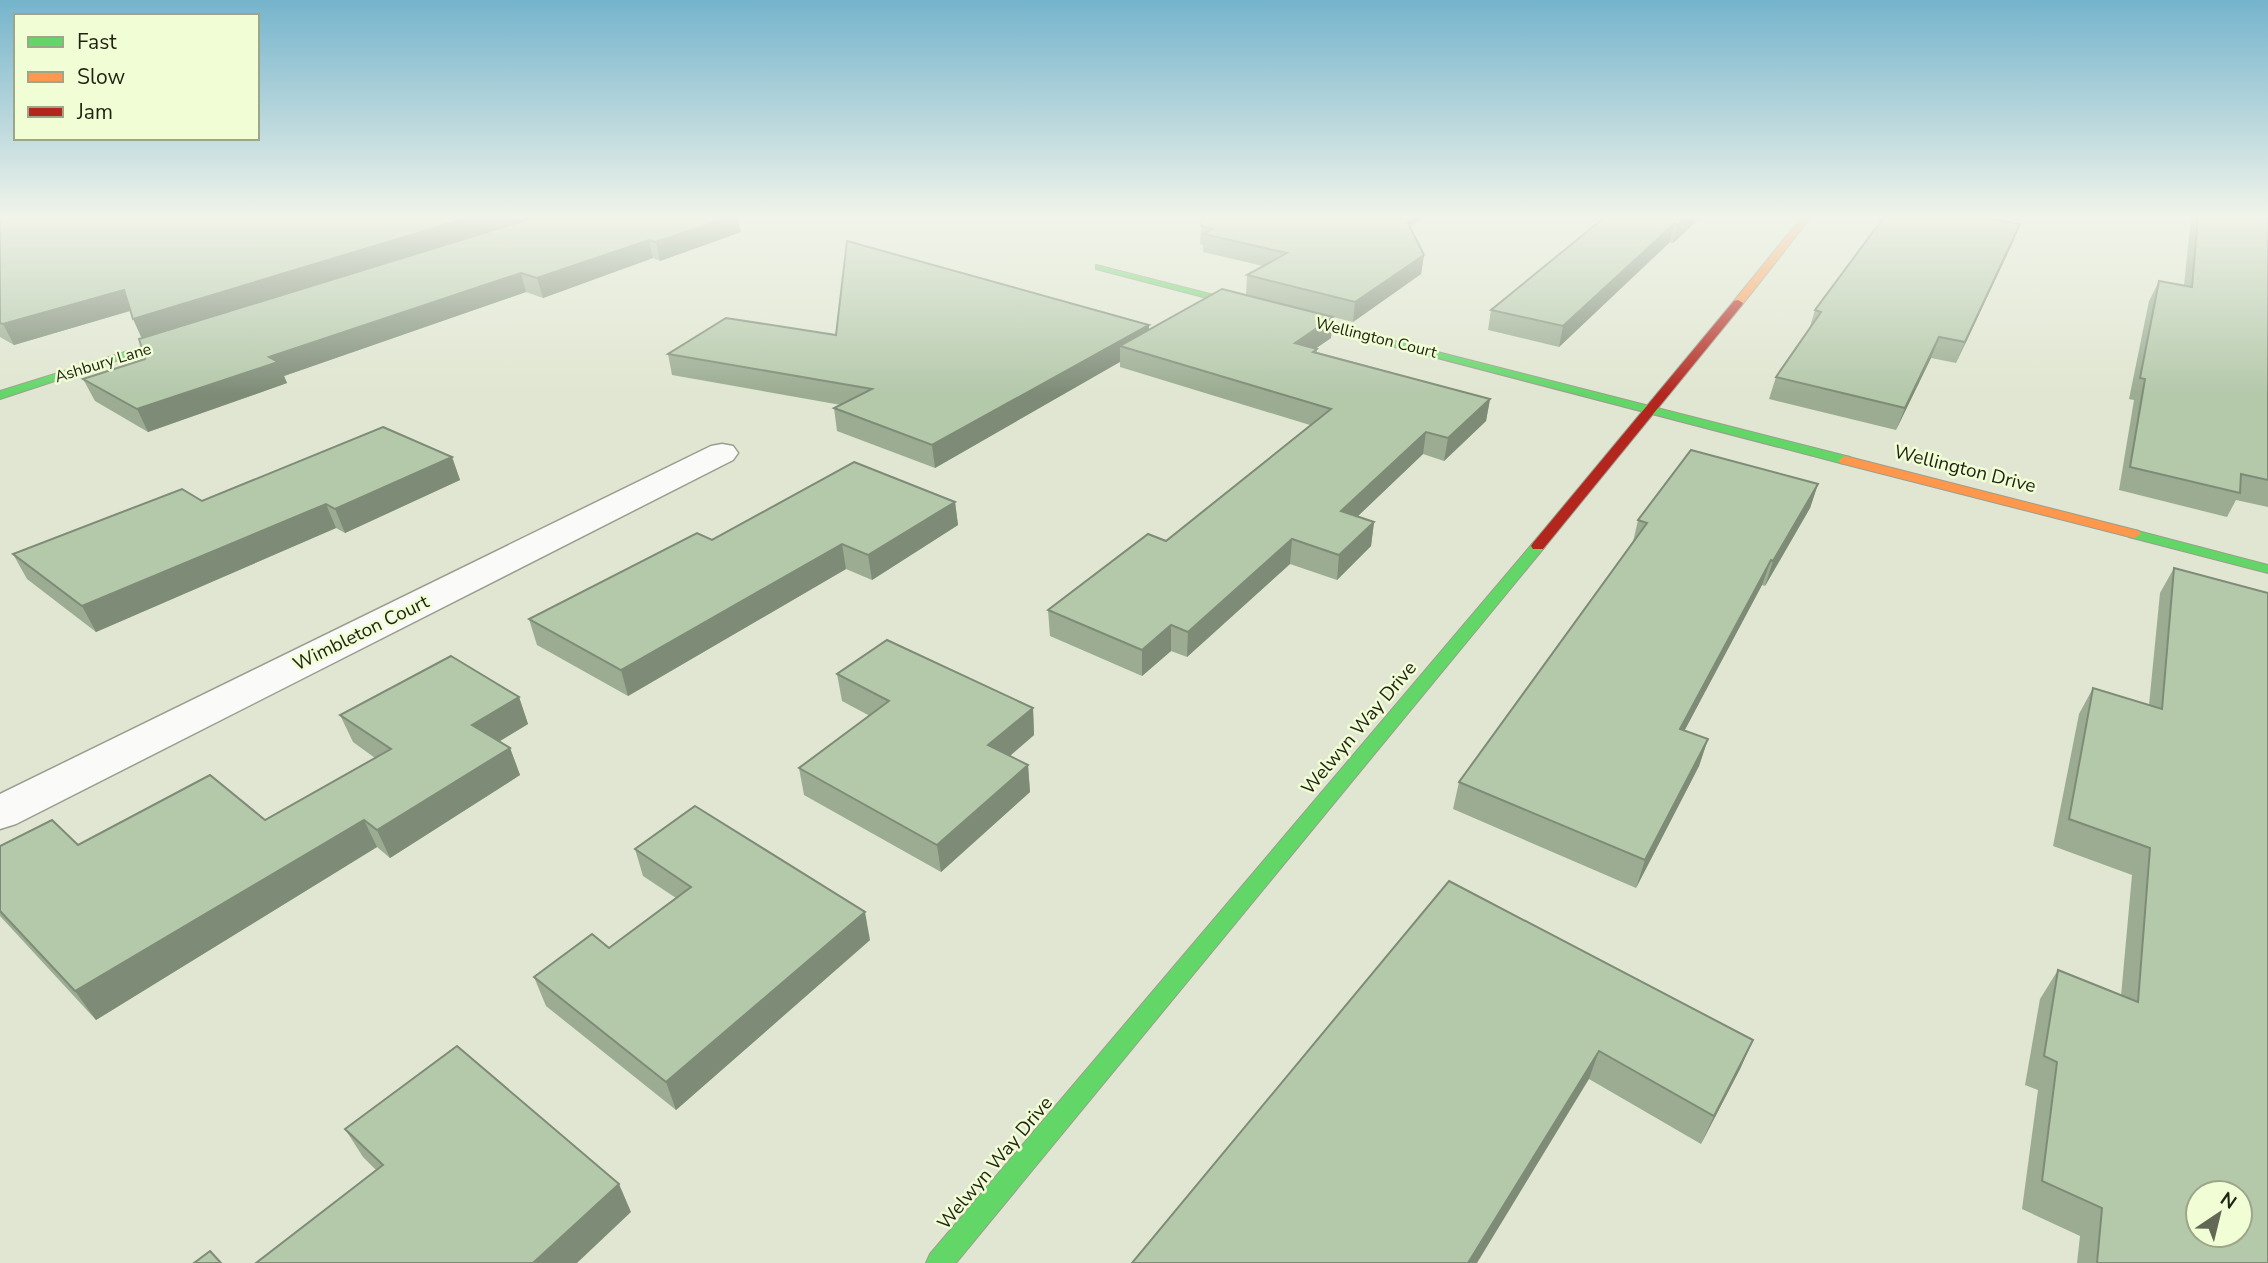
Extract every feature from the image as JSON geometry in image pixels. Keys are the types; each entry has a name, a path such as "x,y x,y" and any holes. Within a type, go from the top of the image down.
{"street":[{"name":"Wellington Court","path":"1134,276 1652,410"},
{"name":"Welwyn Way Drive","path":"939,1263 1652,410 1760,276"},
{"name":"Ashbury Lane","path":"0,395 211,329"},
{"name":"Wellington Drive","path":"1652,410 2268,569"},
{"name":"Wimbleton Court","path":"0,813 722,453"}],"building":[{"path":"0,276 275,276 133,319 124,290 0,323"},
{"path":"344,276 512,276 269,357 278,362 137,409 83,379 145,359 139,339"},
{"path":"843,276 973,276 1149,325 932,445 834,408 872,389 668,354 726,318 836,335"},
{"path":"1251,276 1393,276 1355,302"},
{"path":"1533,276 1617,276 1563,326 1491,310"},
{"path":"1840,276 1996,276 1965,342 1939,337 1905,408 1776,377 1821,312 1815,310"},
{"path":"2193,276 2268,276 2268,480 2241,474 2240,493 2130,467 2145,379 2140,378 2159,281 2192,287"},
{"path":"1222,289 1333,317 1295,343 1317,349 1313,352 1490,399 1448,438 1426,432 1341,511 1374,522 1339,555 1292,539 1188,632 1171,625 1142,650 1048,610 1148,534 1166,541 1331,409 1120,346"},
{"path":"383,427 452,457 335,509 326,504 82,606 13,554 182,489 202,501"},
{"path":"1691,450 1818,484 1773,561 1771,560 1680,729 1708,739 1645,860 1459,782 1647,523 1638,520"},
{"path":"854,462 955,502 868,555 842,544 621,670 529,619 697,533 712,540"},
{"path":"2174,568 2268,593 2268,1263 2097,1263 2102,1208 2042,1181 2057,1062 2044,1056 2058,970 2138,1002 2150,848 2069,819 2093,688 2162,709"},
{"path":"887,640 1033,708 988,745 1028,765 937,845 799,768 889,701 837,674"},
{"path":"451,656 519,697 472,725 510,748 377,830 364,820 75,991 0,911 0,846 52,820 78,845 210,775 265,820 391,749 340,715"},
{"path":"695,806 865,912 666,1082 534,977 592,934 609,948 691,887 635,849"},
{"path":"1449,881 1753,1040 1714,1116 1599,1051 1468,1263 1132,1263"},
{"path":"457,1046 619,1184 533,1263 256,1263 383,1165 345,1129"},
{"path":"210,1251 221,1263 194,1263"}],"traffic: fast":[{"path":"1134,276 1845,460"},
{"path":"0,395 193,334"},
{"path":"2134,534 2268,569"},
{"path":"939,1263 1538,546"}],"traffic: slow":[{"path":"1738,303 1760,276"},
{"path":"1845,460 2134,534"}],"traffic: jam":[{"path":"1538,546 1738,303"}]}
